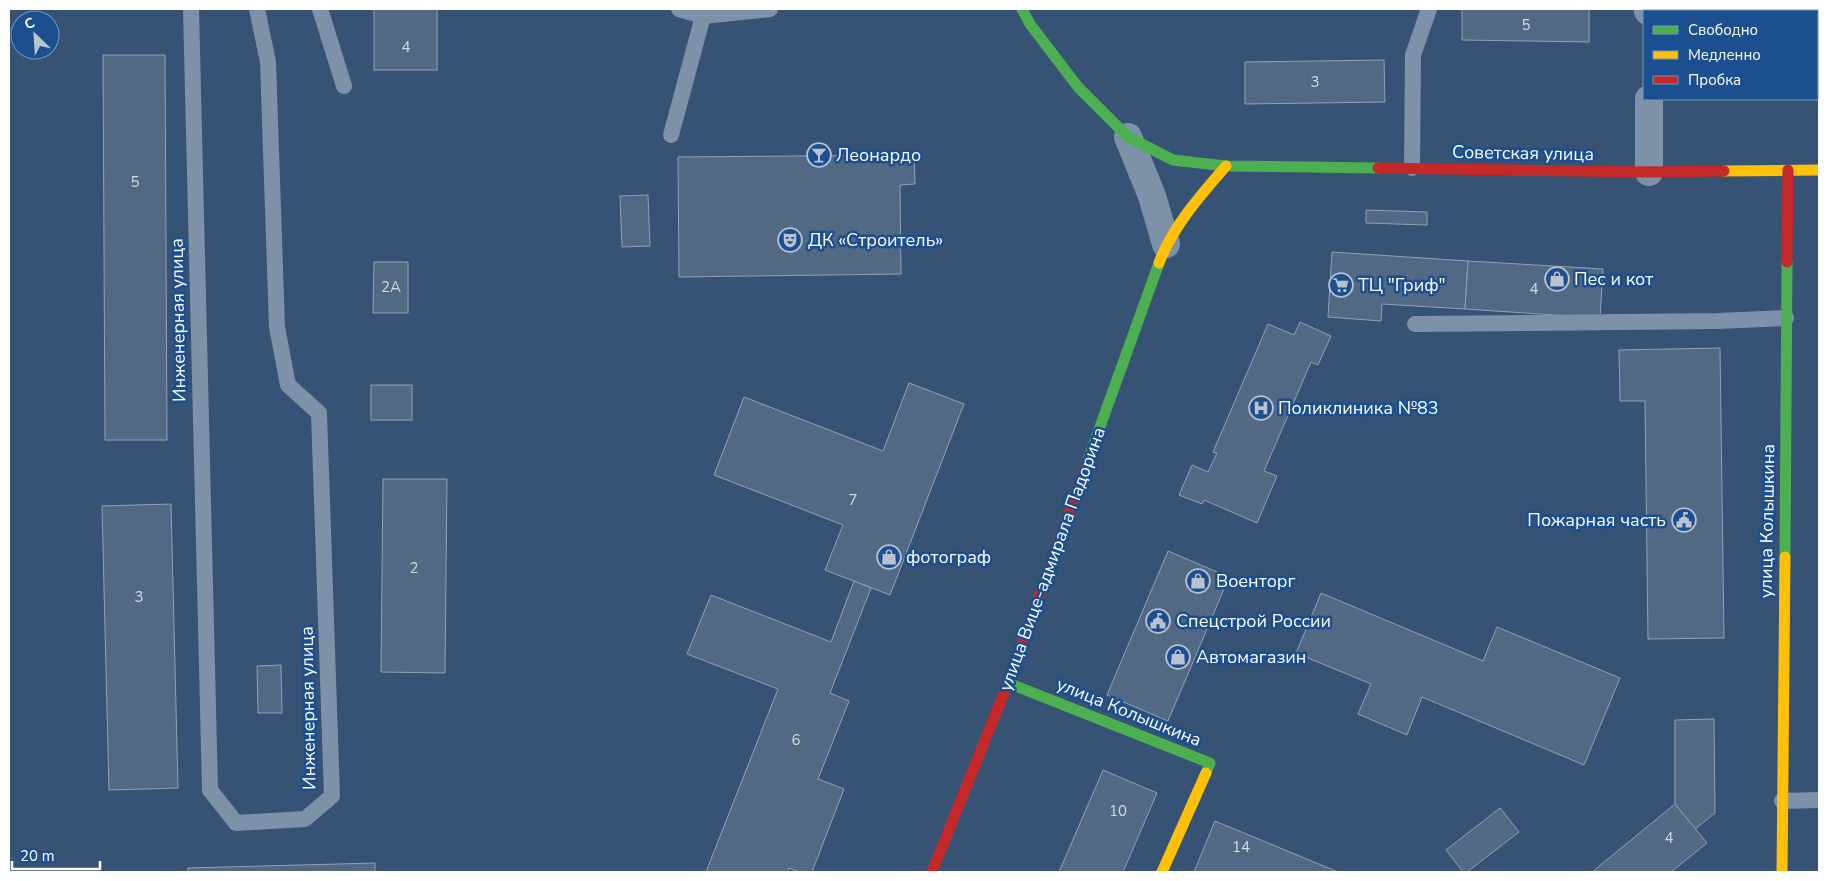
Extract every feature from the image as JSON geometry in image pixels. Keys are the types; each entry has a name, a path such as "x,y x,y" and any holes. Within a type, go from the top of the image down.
{"street":[{"path":"1022,9 1030,24 1078,87 1128,137 1173,160 1226,166"},
{"path":"1649,100 1649,172"},
{"path":"1128,137 1152,196 1166,244"},
{"name":"Советская улица","path":"1226,166 1649,172 1819,170"},
{"name":"улица Вице-адмирала Падорина","path":"932,872 1008,683 1166,244 1192,206 1226,166"},
{"name":"улица Колышкина","path":"1782,872 1788,170"},
{"name":"улица Колышкина","path":"1008,683 1210,763 1162,872"}],"lane":[{"name":"Инженерная улица","path":"191,9 210,790 236,823 305,819 332,796 320,413 288,385 277,327 268,62 257,9"},
{"path":"320,9 344,86"},
{"path":"679,9 702,16 770,9"},
{"path":"1412,168 1413,56 1429,9"},
{"path":"671,135 702,16"},
{"path":"1414,324 1718,321 1786,318"},
{"path":"1782,801 1819,800"}],"building":[{"path":"374,9 437,9 437,70 374,70"},
{"path":"1462,9 1589,9 1589,42 1462,40"},
{"path":"1819,9 1819,31 1818,10 1792,10"},
{"path":"103,55 165,55 167,440 105,440"},
{"path":"1384,60 1385,102 1245,104 1245,62"},
{"name":"ДК «Строитель»","path":"914,155 915,184 900,185 901,274 679,277 678,157"},
{"path":"648,195 650,246 622,247 620,196"},
{"path":"1366,210 1427,212 1427,225 1366,223"},
{"path":"1332,252 1468,261 1465,309 1382,304 1381,321 1328,317"},
{"path":"1468,261 1603,269 1600,318 1465,309"},
{"path":"374,262 408,262 408,313 373,313"},
{"name":"Поликлиника №83","path":"1300,322 1331,336 1318,365 1311,362 1264,471 1277,476 1257,523 1204,500 1202,504 1179,495 1192,465 1208,472 1217,453 1213,452 1268,324 1294,335"},
{"name":"Пожарная часть","path":"1720,348 1724,638 1648,639 1645,401 1620,401 1619,350"},
{"path":"909,383 964,404 890,595 825,570 843,525 714,475 744,397 883,451"},
{"path":"371,385 412,385 412,420 371,420"},
{"path":"383,479 447,479 445,673 381,672"},
{"path":"171,504 178,788 109,790 102,506"},
{"path":"1168,551 1229,577 1168,721 1107,695"},
{"path":"854,581 871,588 830,693 849,701 818,779 844,789 812,872 799,872 789,868 787,872 706,872 778,689 687,654 711,595 831,642"},
{"path":"1321,593 1483,661 1497,627 1620,678 1584,765 1422,697 1407,735 1358,714 1371,684 1296,653"},
{"path":"281,665 282,713 258,713 257,666"},
{"path":"1714,719 1715,813 1695,829 1675,804 1675,720"},
{"path":"1103,770 1157,793 1123,872 1059,872"},
{"path":"1675,804 1707,843 1671,872 1592,872"},
{"path":"1500,808 1519,832 1467,872 1463,872 1446,850"},
{"path":"1215,821 1338,872 1194,872"},
{"path":"375,863 375,872 188,872 188,868"}],"traffic: fast":[{"path":"1022,9 1030,24 1078,87 1128,137 1173,160 1226,166 1378,168"},
{"path":"1785,557 1787,262"},
{"path":"1087,463 1159,263"},
{"path":"1008,683 1210,763 1206,773"}],"traffic: slow":[{"path":"1159,263 1179,224 1226,166"},
{"path":"1724,171 1819,170"},
{"path":"1782,872 1785,557"},
{"path":"1162,872 1206,773"}],"traffic: jam":[{"path":"1378,168 1649,172 1724,171"},
{"path":"1787,262 1788,170"},
{"path":"932,872 1008,683 1087,463"}],"place":[{"name":"Леонардо","path":"819,155"},
{"name":"ДК «Строитель»","path":"790,240"},
{"name":"Пес и кот","path":"1557,279"},
{"name":"ТЦ \"Гриф\"","path":"1341,285"},
{"name":"Поликлиника №83","path":"1261,408"},
{"name":"Пожарная часть","path":"1684,520"},
{"name":"фотограф","path":"889,557"},
{"name":"Военторг","path":"1198,581"},
{"name":"Спецстрой России","path":"1158,621"},
{"name":"Автомагазин","path":"1178,657"}]}
